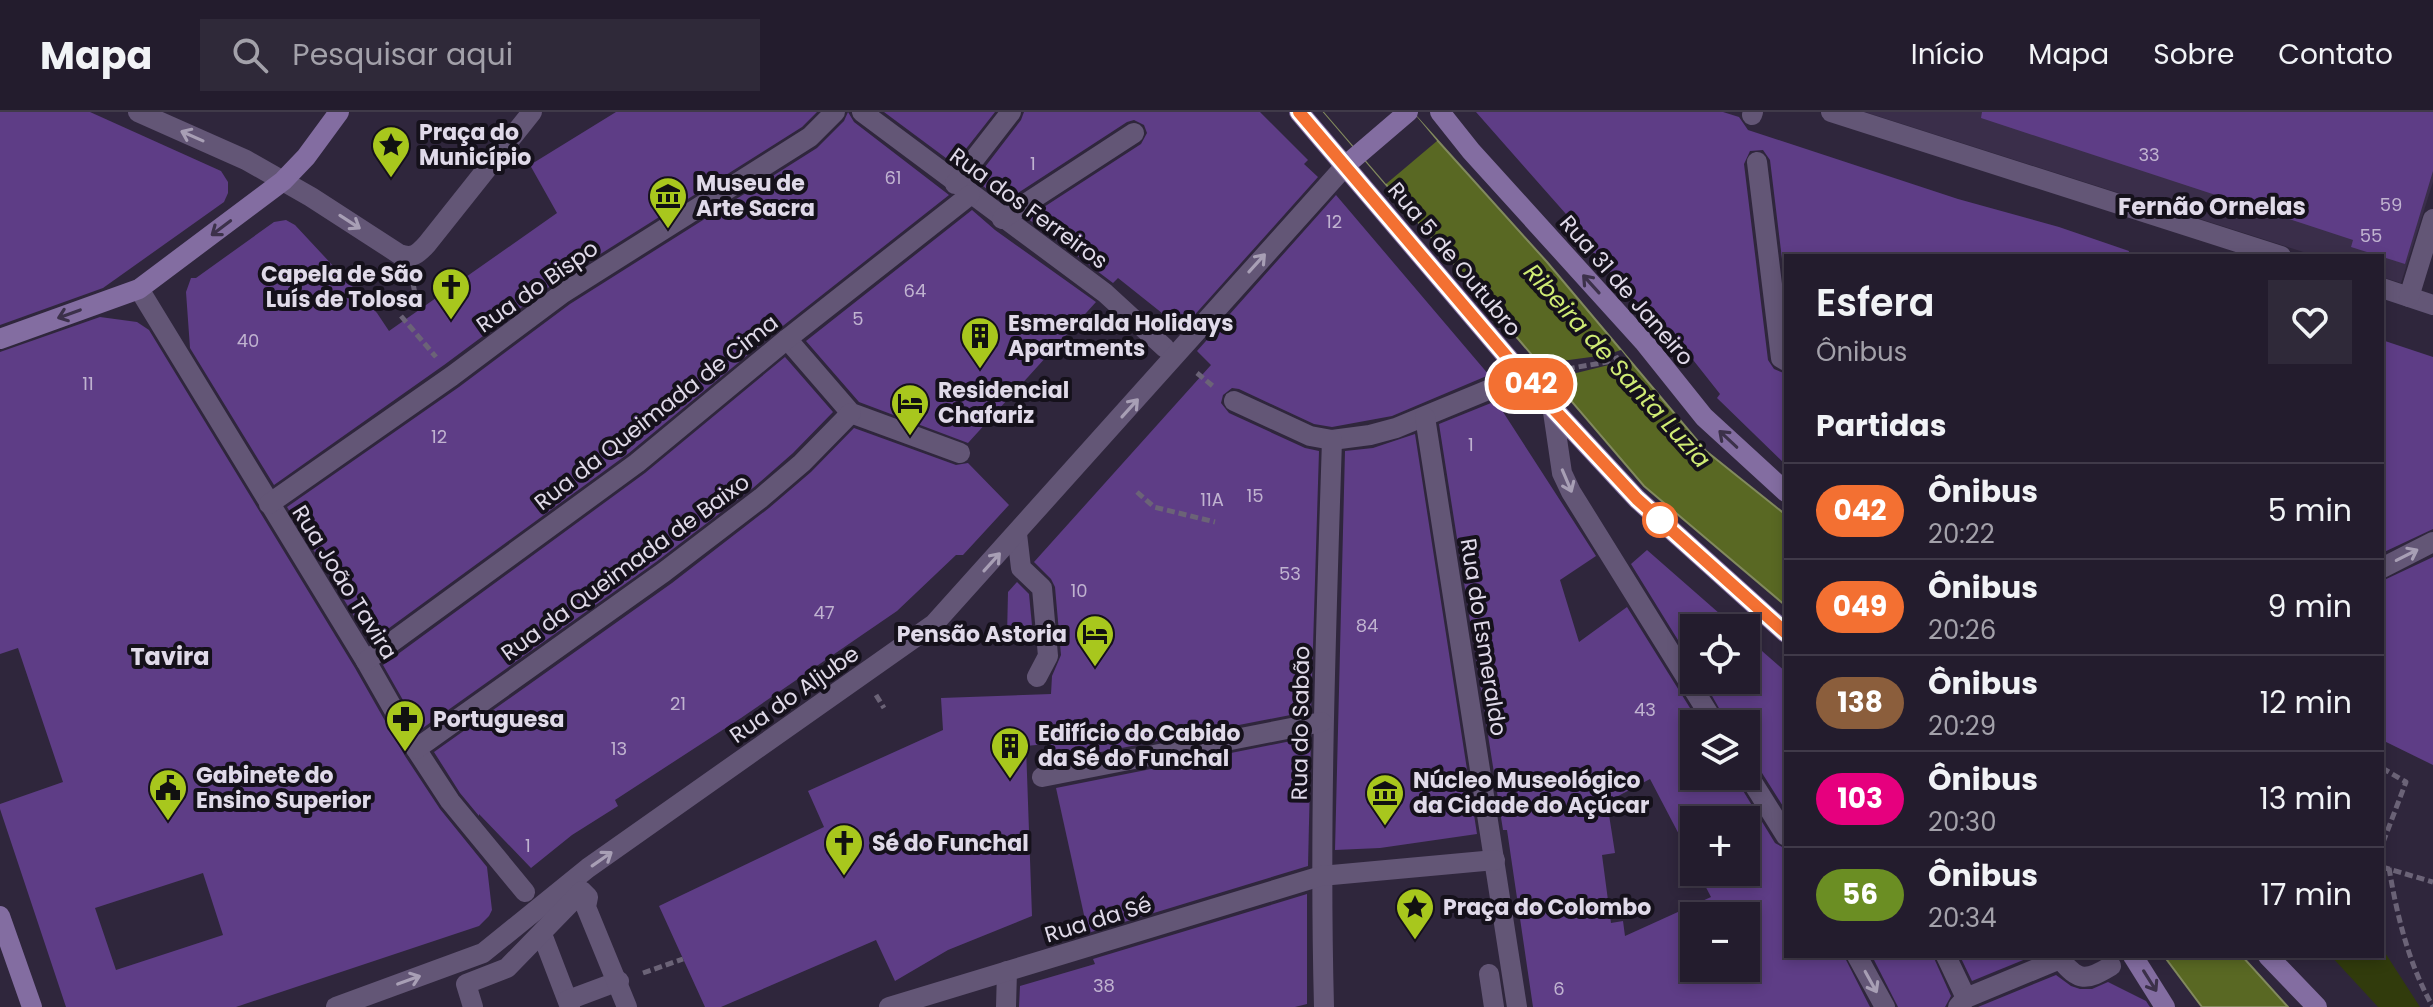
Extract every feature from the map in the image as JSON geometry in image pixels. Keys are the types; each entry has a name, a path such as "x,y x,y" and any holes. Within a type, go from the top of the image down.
{"main road":[{"path":"0,339 139,289 283,181 306,157 339,112"},
{"name":"Rua 5 de Outubro","path":"1299,112 1352,159 1525,378 1637,499 1784,631"},
{"path":"1352,159 1408,112"},
{"name":"Rua 31 de Janeiro","path":"1440,112 1471,151 1644,342 1704,417 1784,490"},
{"path":"0,916 32,1007"},
{"path":"2134,958 2165,1007"},
{"path":"2270,958 2317,1007"}],"street":[{"path":"138,112 246,160 408,257 418,255 532,112"},
{"name":"Rua do Bispo","path":"269,504 452,376 563,293 810,137 835,112"},
{"name":"Rua dos Ferreiros","path":"862,112 1105,293 1165,348"},
{"name":"Rua da Queimada de Cima","path":"366,661 637,463 963,190 1011,112"},
{"path":"1831,112 2275,254"},
{"path":"1002,219 1134,133"},
{"name":"Rua do Aljube","path":"336,1007 483,953 588,868 934,624 1352,159"},
{"path":"1757,162 1783,360"},
{"path":"2409,297 2433,219"},
{"name":"Rua João Tavira","path":"139,289 366,661 416,749 450,801 525,892"},
{"path":"2384,289 2433,305"},
{"path":"787,339 851,413 960,453"},
{"path":"1234,401 1310,436 1332,440 1370,435 1425,417 1500,385"},
{"path":"1552,405 1562,473 1571,492 1706,710"},
{"name":"Rua da Queimada de Baixo","path":"416,749 664,572 761,498 802,463 851,413"},
{"name":"Rua do Esmeraldo","path":"1425,417 1517,1007"},
{"name":"Rua do Sabão","path":"1324,1007 1322,722 1332,440"},
{"path":"1017,534 1021,568 1042,588 1048,656 1037,677"},
{"path":"2384,567 2433,542"},
{"path":"1042,777 1322,722"},
{"path":"1757,790 1784,833"},
{"name":"Rua da Sé","path":"889,1007 1321,876 1495,860"},
{"path":"473,1007 466,984 507,968 582,891 588,897 586,907 627,1007"},
{"path":"542,934 569,1004 618,981"},
{"path":"1858,958 1885,1007"},
{"path":"1947,958 1962,1002 2063,958 2070,971 2081,978 2096,975 2111,966"},
{"path":"1006,1007 1007,971"},
{"path":"1489,974 1494,1007"}],"path":[{"path":"401,316 452,376"},
{"path":"1546,373 1607,362 1625,355"},
{"path":"1137,492 1154,507 1215,522"},
{"path":"876,694 884,708"},
{"path":"2384,769 2406,782 2384,840"},
{"path":"2384,865 2433,882"},
{"path":"2384,865 2418,978 2433,1007"},
{"path":"618,981 683,959"}],"shaded area":[{"path":"1865,112 2433,112 2433,182 2401,283 2384,278 2384,254 2310,254"},
{"path":"2384,951 2420,1007 2378,1007 2333,958 2384,958"}],"water":[{"name":"Ribeira de Santa Luzia","path":"1324,112 1412,112 1547,262 1706,451 1784,513 1784,604 1644,486"},
{"path":"2165,958 2244,958 2288,1007 2202,1007"}],"pier":[{"path":"1324,112 1413,112 1437,141 1386,184"},
{"path":"1621,350 1629,360 1552,379 1539,364 1606,355"}],"building":[{"path":"0,112 90,112 221,171 228,182 228,193 224,202 103,288 0,325"},
{"path":"616,112 817,112 802,127 556,282 274,485 190,348 186,292 191,278 196,278 274,222 286,220 295,225 377,313 389,331 557,213 530,165"},
{"path":"848,112 854,122 949,195 629,453 370,642 287,507 459,387 570,304 817,148 844,121"},
{"path":"884,112 995,112 954,164"},
{"path":"1024,112 1260,112 1308,160 1304,164 1318,177 1182,329 1118,278 1113,283 1027,218 1141,144 1147,133 1144,125 1134,120 1127,122 1004,202 975,180"},
{"path":"1476,112 1723,112 1739,117 1748,130 2129,251 2128,254 1784,254 1784,276 1770,160 1763,150 1750,151 1744,164 1768,360 1774,369 1784,373 1784,463 1717,398 1720,394 1686,351 1682,354 1578,235 1581,231"},
{"path":"1982,112 2433,112 2433,171 2405,264 2384,257 2384,254 2351,247 2353,240 1981,118"},
{"path":"1336,195 1489,375 1392,416 1332,427 1314,424 1239,389 1232,388 1223,395 1221,403 1229,413 1305,448 1319,451 1311,711 1050,762 1046,744 1026,746 1032,916 948,950 895,981 876,940 721,1007 705,1007 659,906 824,827 808,791 943,730 941,698 1051,694 1052,676 1061,655 1055,587 1034,562 1211,365 1197,351"},
{"path":"972,210 1096,302 968,443 859,402 806,341"},
{"path":"100,317 137,322 149,330 355,668 405,756 440,809 487,867 492,910 479,926 236,1007 66,1007 0,809 0,804 63,782 18,648 0,654 0,352","holes":["203,873 223,935 116,970 95,908"]},
{"path":"2384,341 2433,357 2433,529 2384,552"},
{"path":"785,357 833,412 793,453 753,488 656,562 420,730 383,665 645,473"},
{"path":"1496,401 1596,556 1560,580 1579,642 1627,607 1691,710 1680,710 1680,790 1743,790 1752,806 1680,806 1680,836 1650,779 1607,802 1615,853 1602,855 1611,923 1623,921 1625,936 1680,911 1680,982 1760,982 1760,902 1700,902 1711,897 1705,886 1760,886 1760,818 1775,843 1784,848 1784,958 1845,958 1870,1007 1533,1007 1507,830 1503,830 1439,424"},
{"path":"854,428 956,465 968,463 1009,505 963,555 956,555 897,611 615,800 618,806 572,835 531,868 479,816 434,752 672,583 769,508 811,472"},
{"path":"1415,434 1477,834 1380,848 1335,850 1345,451 1373,448"},
{"path":"1647,550 1720,614 1680,614 1680,643 1631,564"},
{"path":"2433,557 2433,765 2384,741 2384,580"},
{"path":"1017,582 1029,594 1033,636 1007,636 1008,592"},
{"path":"1760,649 1784,670 1784,808 1760,770 1760,710 1720,710 1711,694 1760,694"},
{"path":"1311,737 1308,866 1088,933 1056,788"},
{"path":"1307,894 1307,1004 1295,1007 1019,1007 1020,986 1095,964 1093,959"},
{"path":"1873,958 1934,958 1951,996 1945,1007 1898,1007"},
{"path":"1961,958 2028,958 1972,981"},
{"path":"2056,975 2080,989 2092,989 2108,982 2146,1001 2150,1007 1978,1007"}],"bus line":[{"name":"042","path":"1299,112 1525,378 1637,499 1784,631"}],"place":[{"name":"Praça do Município","path":"391,179"},
{"name":"Museu de Arte Sacra","path":"668,230"},
{"name":"Capela de São Luís de Tolosa","path":"451,321"},
{"name":"Esmeralda Holidays Apartments","path":"980,370"},
{"name":"Residencial Chafariz","path":"910,437"},
{"name":"Pensão Astoria","path":"1095,668"},
{"name":"Portuguesa","path":"405,753"},
{"name":"Edifício do Cabido da Sé do Funchal","path":"1010,780"},
{"name":"Gabinete do Ensino Superior","path":"168,822"},
{"name":"Núcleo Museológico da Cidade do Açúcar","path":"1385,827"},
{"name":"Sé do Funchal","path":"844,877"},
{"name":"Praça do Colombo","path":"1415,941"}],"district":[{"name":"Fernão Ornelas","path":"2212,207"},
{"name":"Tavira","path":"170,657"}]}
